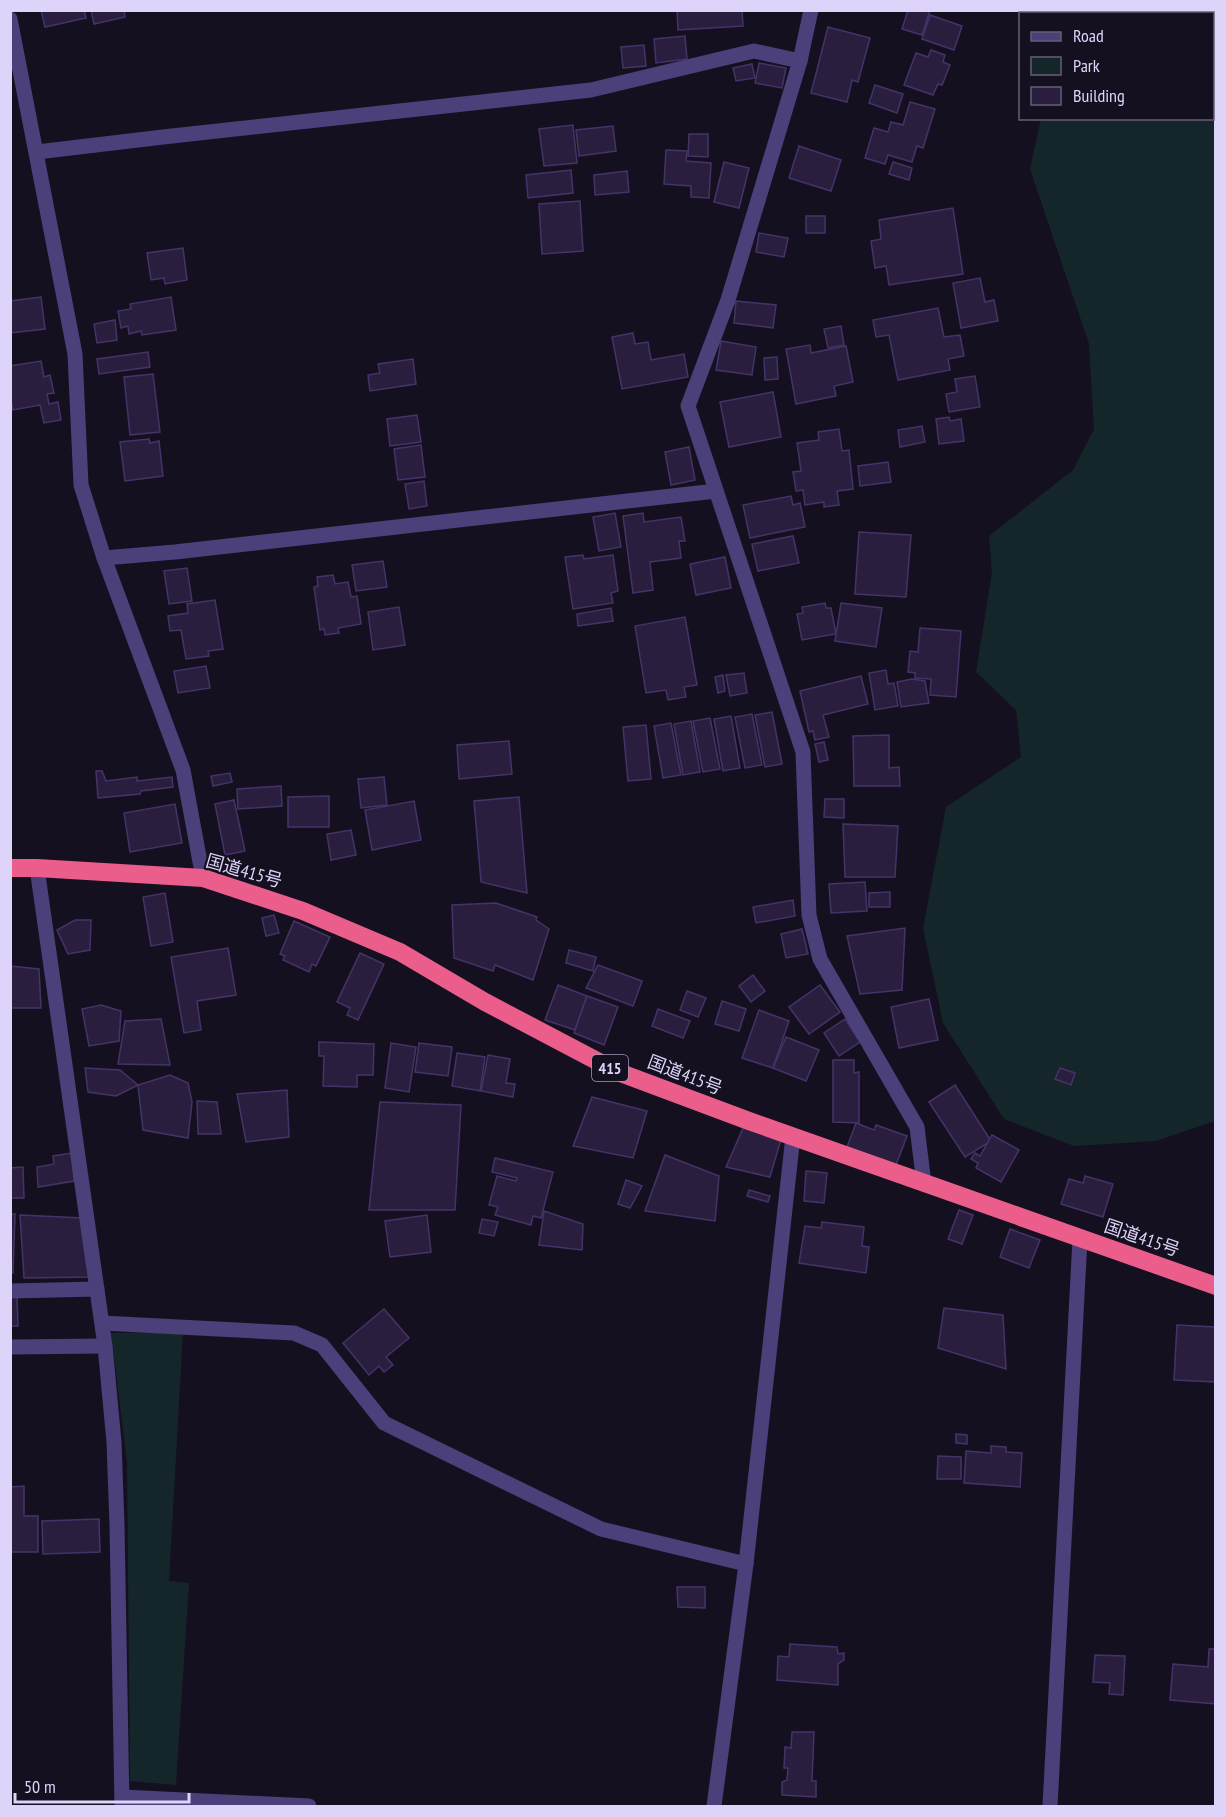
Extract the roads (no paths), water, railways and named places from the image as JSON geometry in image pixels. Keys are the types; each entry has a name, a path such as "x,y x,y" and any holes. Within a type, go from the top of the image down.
{"highway":[{"name":"国道415号","path":"10,868 203,878 303,911 400,952 485,1002 618,1072 924,1184 1215,1286"}],"street":[{"path":"811,10 800,61 728,300 688,406 803,752 809,915 820,959 917,1127 924,1184"},
{"path":"10,19 75,354 81,485 104,558 183,770 203,878"},
{"path":"37,152 162,136 591,90 754,51 800,61"},
{"path":"104,558 716,491"},
{"path":"37,868 102,1323 114,1442 122,1802 309,1806"},
{"path":"714,1806 746,1564 793,1136"},
{"path":"1050,1806 1080,1239"},
{"path":"10,1292 97,1289"},
{"path":"102,1323 294,1333 322,1345 384,1423 601,1529 746,1564"},
{"path":"10,1347 105,1346"}]}
